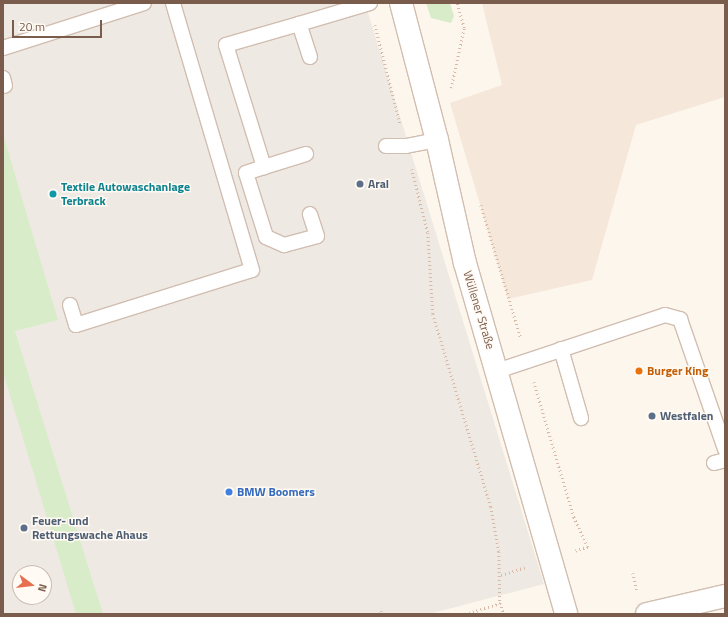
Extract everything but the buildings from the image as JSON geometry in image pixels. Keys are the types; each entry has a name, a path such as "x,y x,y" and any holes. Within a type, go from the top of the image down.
{"main road":[{"name":"Wüllener Straße","path":"400,3 437,140 465,263 566,614"},
{"path":"647,614 725,596"}],"lane":[{"path":"3,48 144,3"},
{"path":"70,305 76,325 252,270 173,3"},
{"path":"264,166 226,45 368,4"},
{"path":"299,24 310,57"},
{"path":"386,146 406,146 437,140"},
{"path":"306,154 264,166 246,173 266,237 284,245 317,236 310,214"},
{"path":"497,371 665,315 680,319 725,448"},
{"path":"561,349 581,418"}],"path":[{"path":"450,91 464,28 456,3"},
{"path":"368,4 374,22 428,232 433,314 491,507 499,552 500,603 504,614"},
{"path":"480,201 574,517 588,547"},
{"path":"465,614 500,603"}],"shaded area":[{"path":"3,3 365,3 544,584 429,614 3,614"},
{"path":"482,3 725,3 725,97 636,125 592,280 508,299 450,103 502,85"}],"green space":[{"path":"426,3 450,3 454,16 451,23 431,18"},
{"path":"3,134 58,320 15,331 103,614 76,614 3,372"}],"place":[{"name":"Aral","path":"360,184"},
{"name":"Textile Autowaschanlage Terbrack","path":"53,194"},
{"name":"Burger King","path":"639,371"},
{"name":"Westfalen","path":"652,416"},
{"name":"BMW Boomers","path":"229,492"},
{"name":"Feuer- und Rettungswache Ahaus","path":"24,528"}]}
